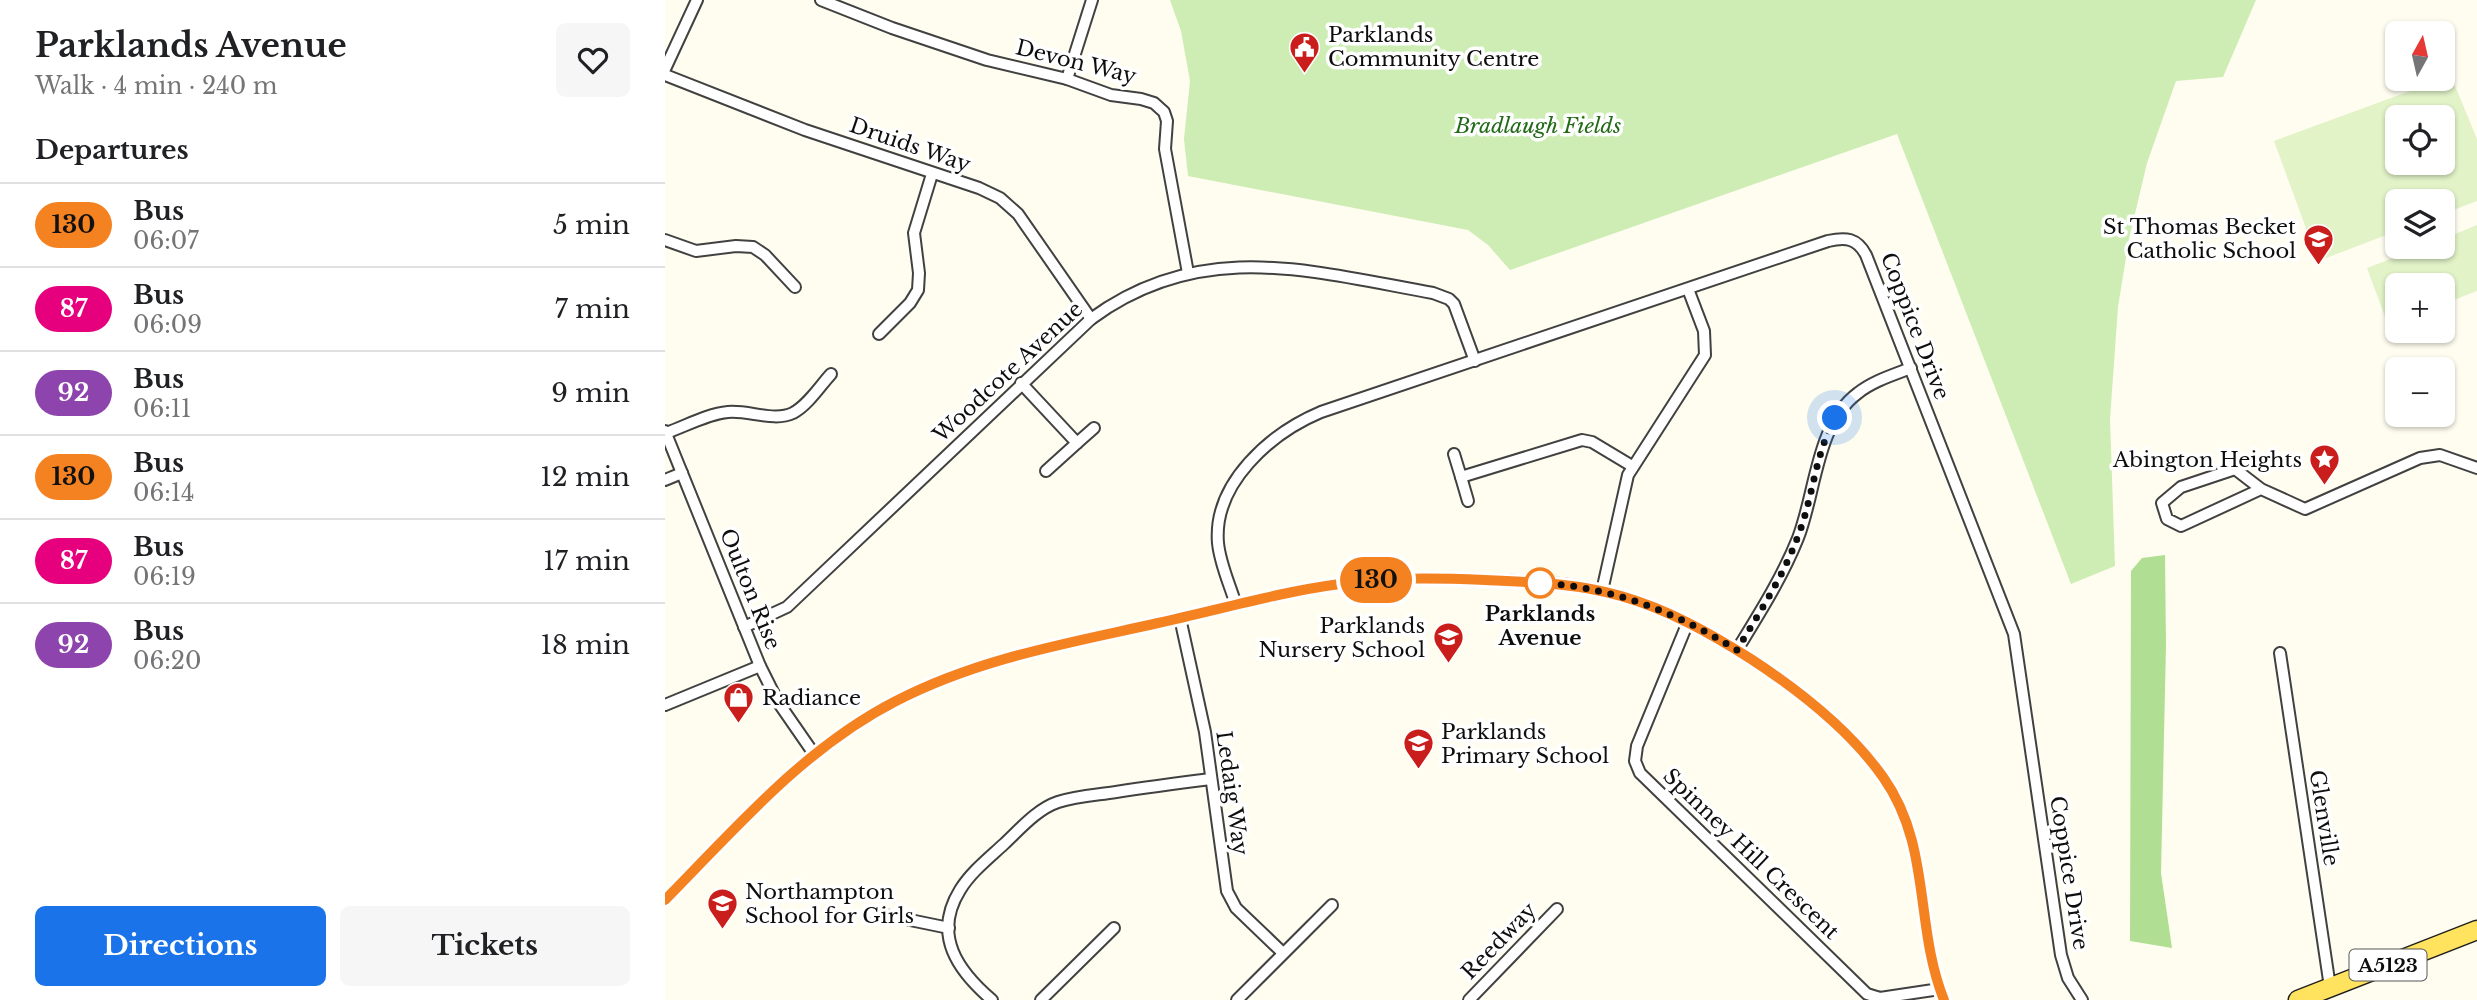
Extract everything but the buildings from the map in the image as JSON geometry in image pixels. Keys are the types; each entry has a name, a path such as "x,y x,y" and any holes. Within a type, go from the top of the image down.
{"main road":[{"name":"A5123","path":"2298,1000 2477,930"}],"street":[{"path":"665,69 697,0"},
{"name":"Devon Way","path":"821,0 892,28 987,60 1067,79 1111,95 1154,103 1164,112 1167,121 1165,149 1188,273"},
{"path":"1067,79 1092,0"},
{"name":"Druids Way","path":"665,75 782,121 979,188 1010,205 1025,222 1091,319"},
{"path":"879,334 910,303 918,290 919,273 914,233 932,174"},
{"name":"Coppice Drive","path":"1236,605 1218,546 1219,523 1230,492 1242,473 1263,449 1285,431 1308,418 1828,241 1843,238 1854,240 1866,255 2014,634 2060,955 2068,978 2082,1000"},
{"path":"665,240 696,251 736,246 753,247 765,255 795,287"},
{"name":"Woodcote Avenue","path":"744,627 787,607 1091,319 1137,290 1188,273 1239,267 1286,269 1443,296 1449,299 1458,313 1475,361"},
{"path":"1602,591 1624,485 1632,466 1705,355 1704,331 1688,289"},
{"path":"1737,650 1791,554 1803,524 1827,436 1835,418 1850,399 1864,388 1911,368"},
{"path":"666,432 730,412 775,416 791,414 802,406 831,374"},
{"path":"1021,383 1077,443"},
{"path":"1046,471 1094,428"},
{"name":"Oulton Rise","path":"666,432 759,666 778,702 814,754"},
{"path":"1461,477 1582,440 1592,442 1632,466"},
{"path":"1454,454 1468,501"},
{"path":"2261,489 2181,526 2167,520 2162,503 2181,487 2235,469 2261,489 2305,509 2420,458 2440,455 2477,468"},
{"path":"665,480 682,473"},
{"path":"665,900 762,801 814,754 887,706 953,675 1017,654 1318,587 1394,579 1559,584 1602,591 1645,604 1688,622 1737,650 1797,691 1827,716 1882,776 1896,798 1913,840 1926,925 1944,1000"},
{"name":"Ledaig Way","path":"1180,618 1201,712 1229,897 1236,908 1283,953"},
{"name":"Spinney Hill Crescent","path":"1688,622 1637,746 1635,761 1640,773 1867,994 1880,999 1940,989"},
{"name":"Glenville","path":"2280,653 2330,987"},
{"path":"665,705 759,666"},
{"path":"992,1000 956,962 950,944 949,928 956,897 967,881 1027,822 1049,805 1074,798 1211,779"},
{"path":"1237,1000 1332,905"},
{"name":"Reedway","path":"1469,1000 1557,909"},
{"path":"871,912 949,928"},
{"path":"1041,1000 1114,928"}],"green space":[{"name":"Bradlaugh Fields","path":"1170,0 2256,0 2223,77 2176,81 2147,163 2129,239 2118,307 2110,419 2115,566 2071,584 1897,134 1510,270 1488,245 1468,230 1188,176 1184,139 1190,81 1181,31"},
{"path":"2455,86 2477,139 2477,201 2455,209 2455,189 2385,189 2385,236 2318,261 2274,141 2410,91 2455,91"},
{"path":"2477,225 2477,291 2455,299 2455,273 2385,273 2385,317 2367,268 2391,259 2455,259 2455,234"},
{"path":"2165,555 2166,645 2161,873 2172,948 2130,941 2131,571 2142,558"}],"bus line":[{"name":"130","path":"665,900 762,801 814,754 895,701 953,675 1038,649 1341,583 1419,579 1559,584 1622,596 1669,614 1712,635 1797,691 1854,743 1882,776 1906,818 1917,860 1933,962 1944,1000"}],"place":[{"name":"Parklands Community Centre","path":"1305,74"},
{"name":"St Thomas Becket Catholic School","path":"2319,266"},
{"name":"Abington Heights","path":"2325,487"},
{"name":"Parklands Avenue","path":"1540,583"},
{"name":"Parklands Nursery School","path":"1448,665"},
{"name":"Radiance","path":"739,725"},
{"name":"Parklands Primary School","path":"1418,771"},
{"name":"Northampton School for Girls","path":"722,931"}],"route":[{"path":"1540,583 1578,586 1622,596 1669,614 1737,650 1791,554 1803,524 1827,436 1835,418"}]}
